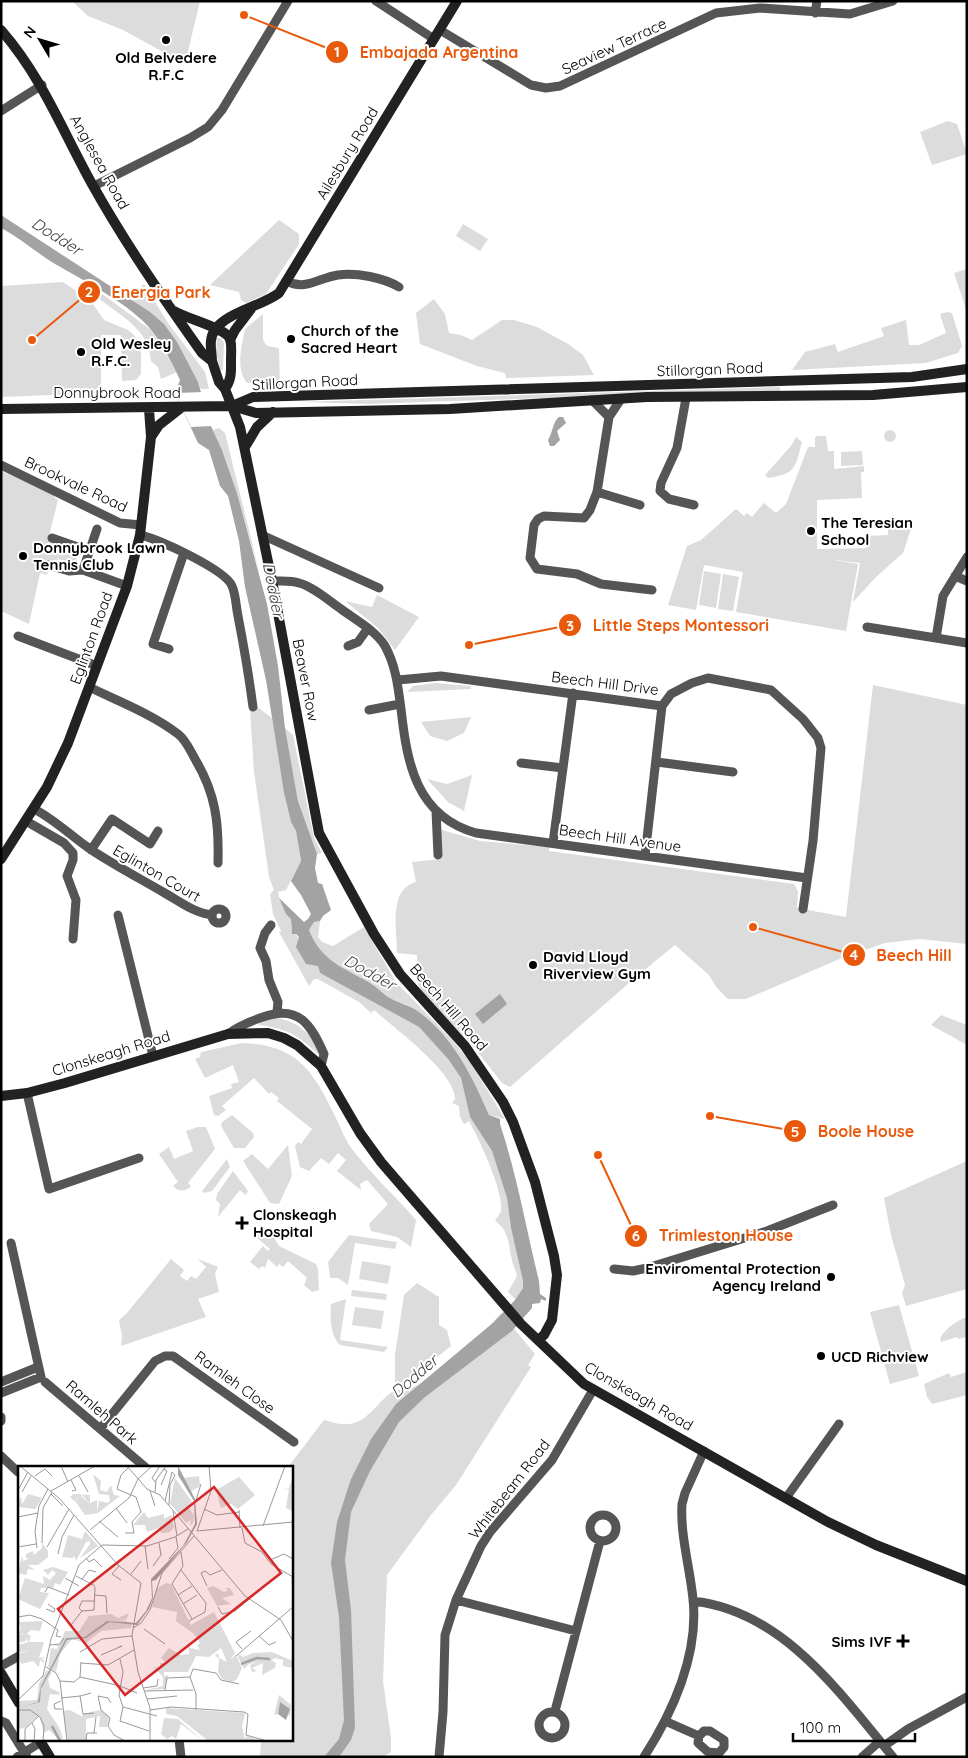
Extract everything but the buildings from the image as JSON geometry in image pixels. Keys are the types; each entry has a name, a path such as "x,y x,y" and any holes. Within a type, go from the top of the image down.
{"main road":[{"name":"Ailesbury Road","path":"216,327 223,320 272,299 279,293 457,1"},
{"name":"Anglesea Road","path":"1,30 22,54 42,85 94,186 171,309 202,353 212,361 219,382 225,389 232,406"},
{"path":"171,309 197,322 216,327 226,333 230,340 231,381 225,389"},
{"name":"Ailesbury Road","path":"230,340 250,309"},
{"path":"212,361 210,341 216,327"},
{"name":"Stillorgan Road","path":"232,406 253,397 912,377 967,369"},
{"name":"Stillorgan Road","path":"232,406 253,412 450,409 621,399 874,395 967,387"},
{"path":"294,396 298,412"},
{"name":"Donnybrook Road","path":"1,409 232,406"},
{"name":"Beaver Row","path":"232,406 245,447 318,826 323,842"},
{"path":"151,437 159,425 182,407"},
{"name":"Eglinton Road","path":"1,859 47,788 68,743 127,586 140,530 151,437 149,408"},
{"path":"245,447 257,428 273,412"},
{"name":"Beech Hill Road","path":"323,842 400,974 465,1046 503,1102 513,1122 541,1201 557,1275 552,1320 544,1335 538,1340"},
{"name":"Clonskeagh Road","path":"1,1096 27,1093 228,1034 268,1033 284,1038 297,1045 320,1066 368,1146 521,1324 572,1375 593,1390 828,1522 876,1544 967,1580"},
{"path":"1,1673 18,1701"},
{"path":"40,1741 50,1757"}],"street":[{"path":"94,186 208,127 222,110 288,1"},
{"name":"Seaview Terrace","path":"376,1 530,85 546,88 560,86 721,12 760,8 816,6 850,14 893,1"},
{"path":"1,111 42,85"},
{"path":"286,281 295,286 304,286 338,275 349,275 389,280 399,287"},
{"path":"686,398 677,448 661,483 660,491 669,499 694,505"},
{"path":"621,399 609,417 597,492 590,510 584,518 544,516 538,518 534,525 530,558 538,569 577,574 601,584 652,590"},
{"path":"592,400 609,417"},
{"name":"Brookvale Road","path":"1,465 60,492 120,523 140,530 220,574 232,585 248,669 253,707"},
{"path":"597,492 640,505"},
{"path":"83,570 97,529"},
{"path":"262,535 379,588"},
{"path":"52,538 89,551"},
{"path":"169,649 153,644 184,553"},
{"path":"936,638 943,596 967,557"},
{"path":"48,565 69,571 83,570 127,586"},
{"path":"954,576 967,581"},
{"name":"Beech Hill Avenue","path":"272,581 299,583 368,628 384,645 398,680 410,765 419,789 436,811 450,823 476,833 807,878"},
{"path":"867,627 967,642"},
{"path":"348,646 358,642 368,628"},
{"path":"18,636 97,666"},
{"name":"Beech Hill Drive","path":"398,680 441,676 662,706 672,694 692,683 708,678 771,690 784,700 810,727 818,738 822,752 803,909"},
{"path":"89,687 150,717 178,734 187,744 212,795 218,819 218,863"},
{"path":"553,843 573,693"},
{"path":"369,710 400,704"},
{"path":"645,856 662,706"},
{"path":"657,762 733,772"},
{"path":"521,763 563,768"},
{"name":"Eglinton Court","path":"34,809 49,817 63,830 91,850 200,914 212,915"},
{"path":"436,811 438,855"},
{"name":"Eglinton Court","path":"91,850 112,819 150,844 158,831"},
{"path":"26,821 64,843 73,853 73,860 67,876 76,900 73,939"},
{"path":"118,915 153,1056"},
{"path":"271,925 265,933 260,948 266,961 269,980 278,1002 277,1012"},
{"name":"Clonskeagh Road","path":"228,1034 237,1027 277,1012 294,1014 308,1025 324,1054 320,1066"},
{"path":"27,1093 49,1189 139,1158"},
{"path":"614,1269 633,1271 647,1268 767,1231 833,1205"},
{"path":"1,1394 42,1377 38,1367 10,1243"},
{"name":"Ramleh Close","path":"100,1429 155,1361 165,1356 173,1356 294,1442"},
{"path":"1,1382 38,1367"},
{"name":"Ramleh Park","path":"45,1382 140,1466"},
{"name":"Whitebeam Road","path":"439,1757 443,1712 444,1636 456,1600 482,1543 552,1460 593,1390"},
{"path":"1,1417 1,1422"},
{"path":"786,1498 840,1424"},
{"path":"644,1757 665,1722 683,1677 691,1640 694,1601 682,1504 704,1451"},
{"path":"1,1456 18,1472"},
{"path":"555,1711 600,1541"},
{"path":"456,1600 576,1631"},
{"path":"694,1601 739,1614 776,1634 801,1652 893,1757"},
{"path":"1,1666 18,1657"},
{"path":"862,1757 882,1743 967,1698"},
{"path":"1,1721 6,1723 23,1755 40,1741"},
{"path":"665,1722 699,1736"},
{"path":"179,1740 181,1757"}],"shaded area":[{"name":"Old Belvedere R.F.C","path":"72,1 200,1 185,64 123,30 88,16"},
{"path":"948,121 957,124 967,154 932,165 920,132"},
{"path":"1,215 150,312 164,324 177,342 198,382 211,426 222,450 237,493 267,604 298,801 317,854 315,868 318,883 322,884 331,910 320,921 314,922 309,930 320,950 327,957 342,968 373,985 388,997 415,1010 431,1022 461,1059 489,1115 500,1119 521,1202 539,1281 540,1294 546,1298 546,1301 541,1299 540,1303 532,1304 532,1308 512,1331 425,1397 399,1422 370,1471 351,1512 345,1560 351,1610 355,1728 351,1740 339,1757 324,1757 339,1739 344,1720 339,1617 331,1563 337,1522 351,1479 371,1439 396,1404 494,1322 515,1300 523,1288 507,1198 492,1151 470,1117 461,1078 448,1059 419,1027 320,973 318,966 306,964 296,947 299,937 296,934 292,934 291,919 286,914 279,898 304,922 311,914 291,881 301,861 296,831 291,822 284,793 266,680 245,587 239,541 228,496 220,486 209,450 198,443 175,393 180,380 174,368 152,331 133,312 1,228"},
{"path":"279,220 299,234 299,244 266,294 246,303 241,300 239,292 210,285"},
{"path":"463,224 488,239 480,251 456,236"},
{"path":"967,269 967,312 954,273"},
{"path":"63,282 90,300 104,320 128,330 135,336 141,353 141,374 136,380 122,381 121,335 101,335 101,393 1,397 1,286"},
{"path":"144,284 168,323 205,372 209,389 201,389 182,353 132,299 142,292 141,287"},
{"path":"101,293 151,330 177,372 161,379 158,367 151,361 145,340 132,324 98,298"},
{"path":"434,299 445,314 449,333 461,335 472,340 502,320 514,320 537,327 568,344 583,355 594,375 506,378 505,373 477,366 420,344 416,313"},
{"path":"952,313 962,346 958,353 926,363 792,370 805,352 835,344 838,352 884,336 881,328 906,320 909,345 919,345 946,333 940,314"},
{"path":"263,314 263,340 267,346 279,348 280,386 247,383 241,371 240,357 245,329"},
{"path":"217,338 221,338 224,343 223,369 220,371 216,351"},
{"path":"780,387 780,391 370,404 299,402"},
{"path":"559,417 563,417 566,423 557,431 560,440 554,446 550,446 548,440 555,421"},
{"path":"219,428 225,433 260,575 237,493 213,430"},
{"path":"888,430 892,430 896,436 892,442 888,442 884,438 884,434"},
{"path":"817,436 826,436 828,451 834,451 834,469 864,466 864,472 861,472 862,498 817,500 817,549 867,548 867,536 888,535 888,526 913,523 903,553 876,577 853,602 860,563 828,559 858,564 846,631 736,612 743,572 704,565 696,610 668,605 687,546 701,540 736,509 744,516 747,513 752,517 764,503 776,513 786,504 808,447 815,447 815,438"},
{"path":"796,437 802,442 796,464 789,472 768,478 765,475 791,446"},
{"path":"862,451 863,465 841,466 841,452"},
{"name":"Donnybrook Lawn Tennis Club","path":"1,471 53,493 54,497 58,500 48,540 62,545 60,551 75,555 77,550 79,551 75,563 78,566 69,568 70,563 58,559 56,565 49,569 47,575 40,573 29,624 1,611"},
{"path":"704,571 721,574 716,608 699,605"},
{"path":"723,574 739,577 733,611 718,609"},
{"path":"377,595 419,617 395,650 378,628 345,601 372,607"},
{"path":"435,683 471,686 471,689 407,692 413,686"},
{"path":"873,685 967,705 967,944 920,939 885,943 842,958 746,999 728,999 717,988 709,975 675,945 510,1087 502,1083 469,1041 422,994 418,983 417,955 397,953 396,912 401,893 407,886 416,882 412,862 441,859 439,829 480,841 549,847 549,851 794,884 798,891 797,908 846,917"},
{"path":"256,706 272,718 284,793 291,822 296,831 301,861 286,890 278,892 280,901 291,918 291,928 318,966 320,973 419,1027 448,1059 461,1078 470,1117 492,1151 507,1198 511,1228 523,1281 523,1288 516,1300 508,1292 517,1276 512,1262 508,1239 503,1229 495,1221 501,1211 499,1191 484,1152 469,1121 464,1124 460,1117 459,1106 452,1103 455,1099 452,1088 445,1076 422,1051 374,1010 371,1013 359,1002 318,979 314,979 309,986 279,932 281,931 273,914 270,894 274,890 269,877 254,772 250,710"},
{"path":"471,717 464,733 447,741 430,736 421,722"},
{"path":"285,728 293,735 314,838 322,853 317,854 298,801"},
{"path":"472,775 464,811 448,802 427,779 447,784"},
{"path":"320,921 318,937 322,942 333,946 364,927 396,982 469,1060 505,1119 489,1115 461,1059 443,1034 432,1023 415,1009 388,997 373,985 342,968 320,950 309,930 314,922"},
{"path":"500,994 507,1004 483,1024 475,1014"},
{"path":"941,1015 967,1025 967,1045 931,1025"},
{"path":"283,1019 304,1030 314,1041 320,1056 293,1034 259,1025 259,1020"},
{"path":"242,1043 277,1049 290,1055 311,1074 328,1101 352,1149 416,1220 411,1247 397,1237 371,1231 369,1224 388,1204 367,1180 360,1184 361,1190 337,1171 346,1160 338,1153 329,1164 321,1158 309,1171 300,1167 295,1146 298,1142 301,1144 312,1129 277,1101 279,1098 271,1092 269,1094 254,1078 222,1106 226,1110 218,1116 214,1115 209,1096 232,1088 231,1084 239,1082 233,1065 205,1078 195,1059 200,1057 201,1052"},
{"path":"232,1115 253,1133 254,1137 245,1148 234,1148 221,1126 222,1122"},
{"path":"198,1127 206,1127 215,1149 188,1183 191,1186 180,1190 173,1186 178,1182 159,1154 169,1147 174,1159 193,1151 186,1131"},
{"path":"288,1145 292,1176 279,1204 270,1203 243,1161 252,1154 268,1169"},
{"path":"227,1159 230,1167 212,1191 204,1193 202,1191"},
{"path":"967,1161 967,1289 906,1306 902,1293 905,1285 891,1235 884,1198"},
{"path":"233,1171 248,1191 246,1195 240,1190 218,1217 220,1204 216,1200 217,1194"},
{"path":"265,1228 268,1228 279,1246 316,1264 319,1290 312,1292 304,1285 307,1278 288,1261 283,1267 279,1264 277,1267 268,1259 265,1268 262,1266 259,1269 250,1262 263,1246 268,1251 270,1249 256,1237"},
{"path":"349,1235 397,1242 395,1249 355,1243 348,1285 338,1278 330,1278 328,1262"},
{"path":"171,1259 184,1270 180,1276 187,1281 191,1276 196,1279 206,1267 198,1259 218,1267 215,1274 219,1292 198,1299 206,1317 121,1346 122,1336 119,1320 127,1313"},
{"path":"362,1261 391,1266 388,1284 359,1279"},
{"path":"417,1283 439,1297 439,1325 447,1330 451,1346 406,1382 395,1385 395,1355 404,1295"},
{"path":"352,1290 387,1294 386,1300 351,1296"},
{"path":"346,1299 340,1340 388,1347 384,1352 340,1345 337,1341 331,1326 331,1304"},
{"path":"899,1305 919,1376 890,1384 870,1312"},
{"path":"355,1307 384,1311 381,1329 352,1325"},
{"path":"501,1313 535,1354 528,1365 531,1367 456,1485 431,1515 387,1575 383,1681 391,1738 391,1752 383,1757 260,1757 261,1742 265,1740 292,1740 292,1466 289,1466 324,1420 343,1424 360,1421 392,1392 414,1387 434,1375 473,1342"},
{"path":"967,1317 967,1337 958,1339 957,1337 941,1342 940,1338 949,1328"},
{"path":"967,1372 967,1395 932,1404 927,1397 924,1384 949,1373 951,1377"}],"pier":[{"path":"205,392 213,426 191,427 175,393"}],"place":[{"name":"Embajada Argentina","path":"244,15"},
{"name":"Old Belvedere R.F.C","path":"166,40"},
{"name":"Church of the Sacred Heart","path":"291,339"},
{"name":"Energia Park","path":"32,340"},
{"name":"Old Wesley R.F.C.","path":"81,352"},
{"name":"The Teresian School","path":"811,531"},
{"name":"Donnybrook Lawn Tennis Club","path":"23,556"},
{"name":"Little Steps Montessori","path":"469,645"},
{"name":"Beech Hill","path":"753,927"},
{"name":"David Lloyd Riverview Gym","path":"533,965"},
{"name":"Boole House","path":"710,1116"},
{"name":"Trimleston House","path":"598,1155"},
{"name":"Clonskeagh Hospital","path":"242,1223"},
{"name":"Enviromental Protection Agency Ireland","path":"831,1277"},
{"name":"UCD Richview","path":"821,1356"},
{"name":"Sims IVF","path":"903,1641"}],"water label":[{"name":"Dodder","path":"57,236"},
{"name":"Dodder","path":"274,590"},
{"name":"Dodder","path":"370,972"},
{"name":"Dodder","path":"414,1376"}]}
